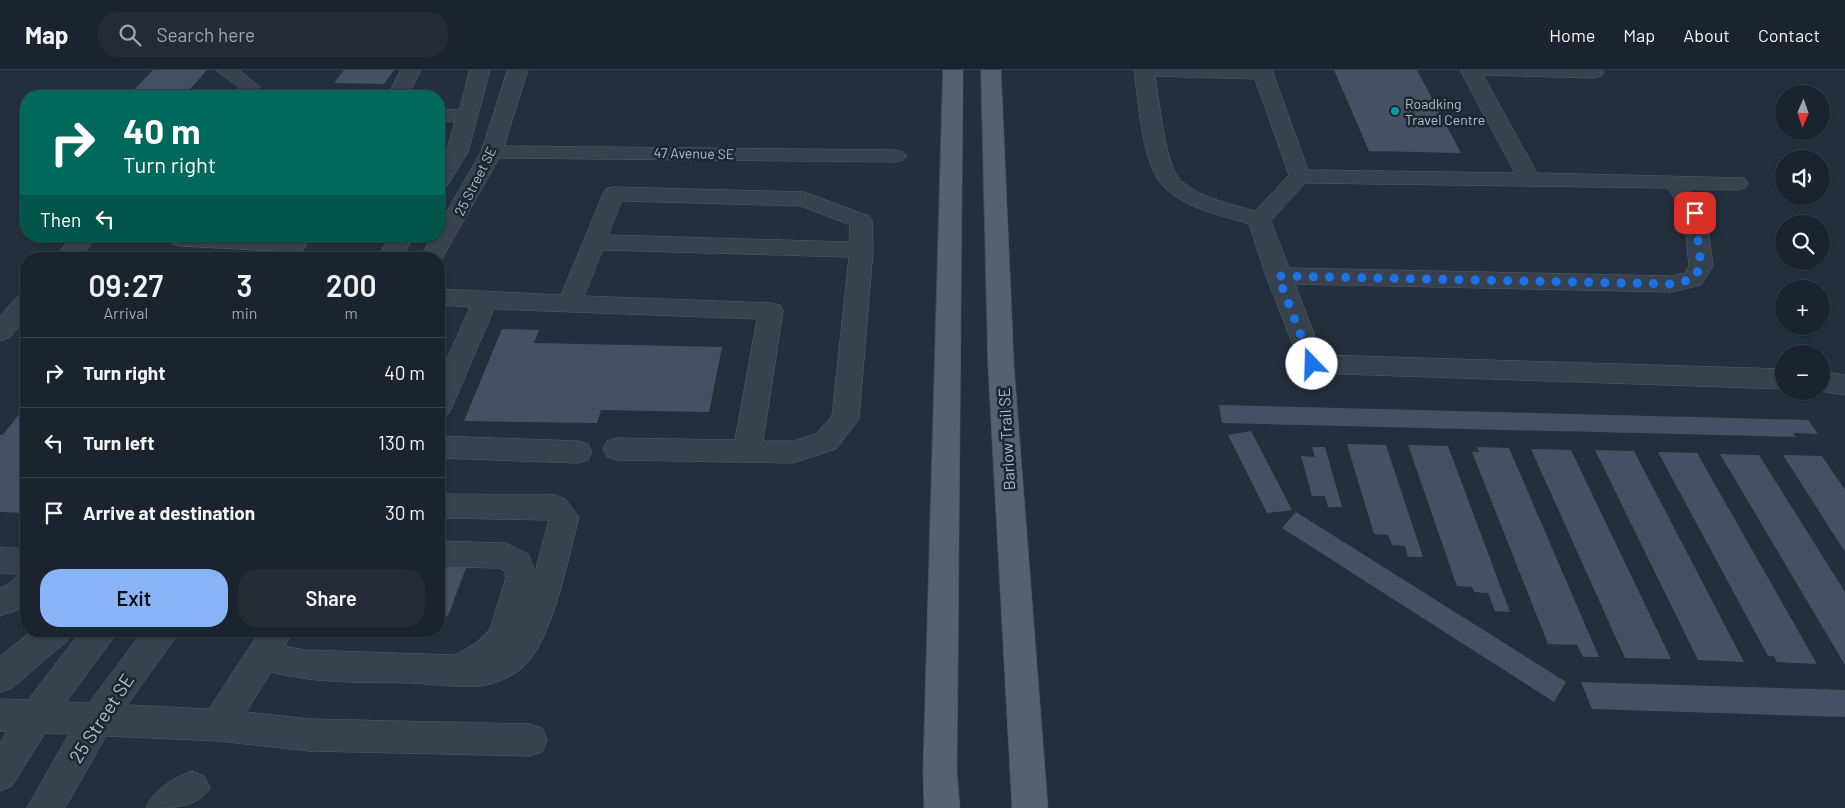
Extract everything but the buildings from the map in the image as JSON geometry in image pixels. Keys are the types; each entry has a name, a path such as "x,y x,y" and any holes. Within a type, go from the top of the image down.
{"main road":[{"path":"942,808 940,763 953,70"},
{"name":"Barlow Trail SE","path":"991,70 1001,366 1030,808"}],"street":[{"path":"226,70 250,87 248,90"},
{"path":"401,90 411,70"},
{"name":"25 Street SE","path":"445,171 457,152 480,70"},
{"name":"25 Street SE","path":"445,234 492,152 518,70"},
{"path":"1144,70 1160,158 1169,181 1188,195 1259,220"},
{"path":"1152,70 1262,72 1300,176"},
{"path":"1470,70 1529,180"},
{"path":"1484,70 1594,72 1592,70"},
{"path":"445,115 467,116"},
{"name":"47 Avenue SE","path":"492,152 896,156"},
{"path":"1259,220 1300,176 1737,183"},
{"path":"1278,276 1679,282 1693,279 1701,266 1695,213 1675,182"},
{"path":"570,303 614,194 804,200 861,221 861,250 844,419 826,442 793,452 617,449"},
{"path":"1259,220 1278,276 1312,364 1775,379"},
{"path":"72,252 81,242"},
{"path":"222,242 293,247"},
{"path":"595,242 861,250"},
{"path":"445,297 771,311 747,451"},
{"path":"445,393 485,300"},
{"path":"0,332 20,310"},
{"path":"1830,382 1845,385"},
{"path":"445,446 578,452"},
{"path":"218,725 270,643 303,666 467,670 503,664 518,650 532,630 564,517 555,507 445,506"},
{"path":"445,554 504,556 516,563 521,577 504,637 467,670"},
{"path":"0,560 20,562"},
{"path":"0,602 17,597 20,593"},
{"path":"0,677 49,637"},
{"path":"0,774 37,715 96,637"},
{"name":"25 Street SE","path":"45,808 97,719 158,637"},
{"path":"0,715 37,715 218,725 310,735 530,740"},
{"path":"164,808 192,788"}],"place":[{"name":"Roadking Travel Centre","path":"1395,111"}],"route":[{"path":"1312,364 1278,276 1672,284 1693,279 1701,266 1695,213"}]}
